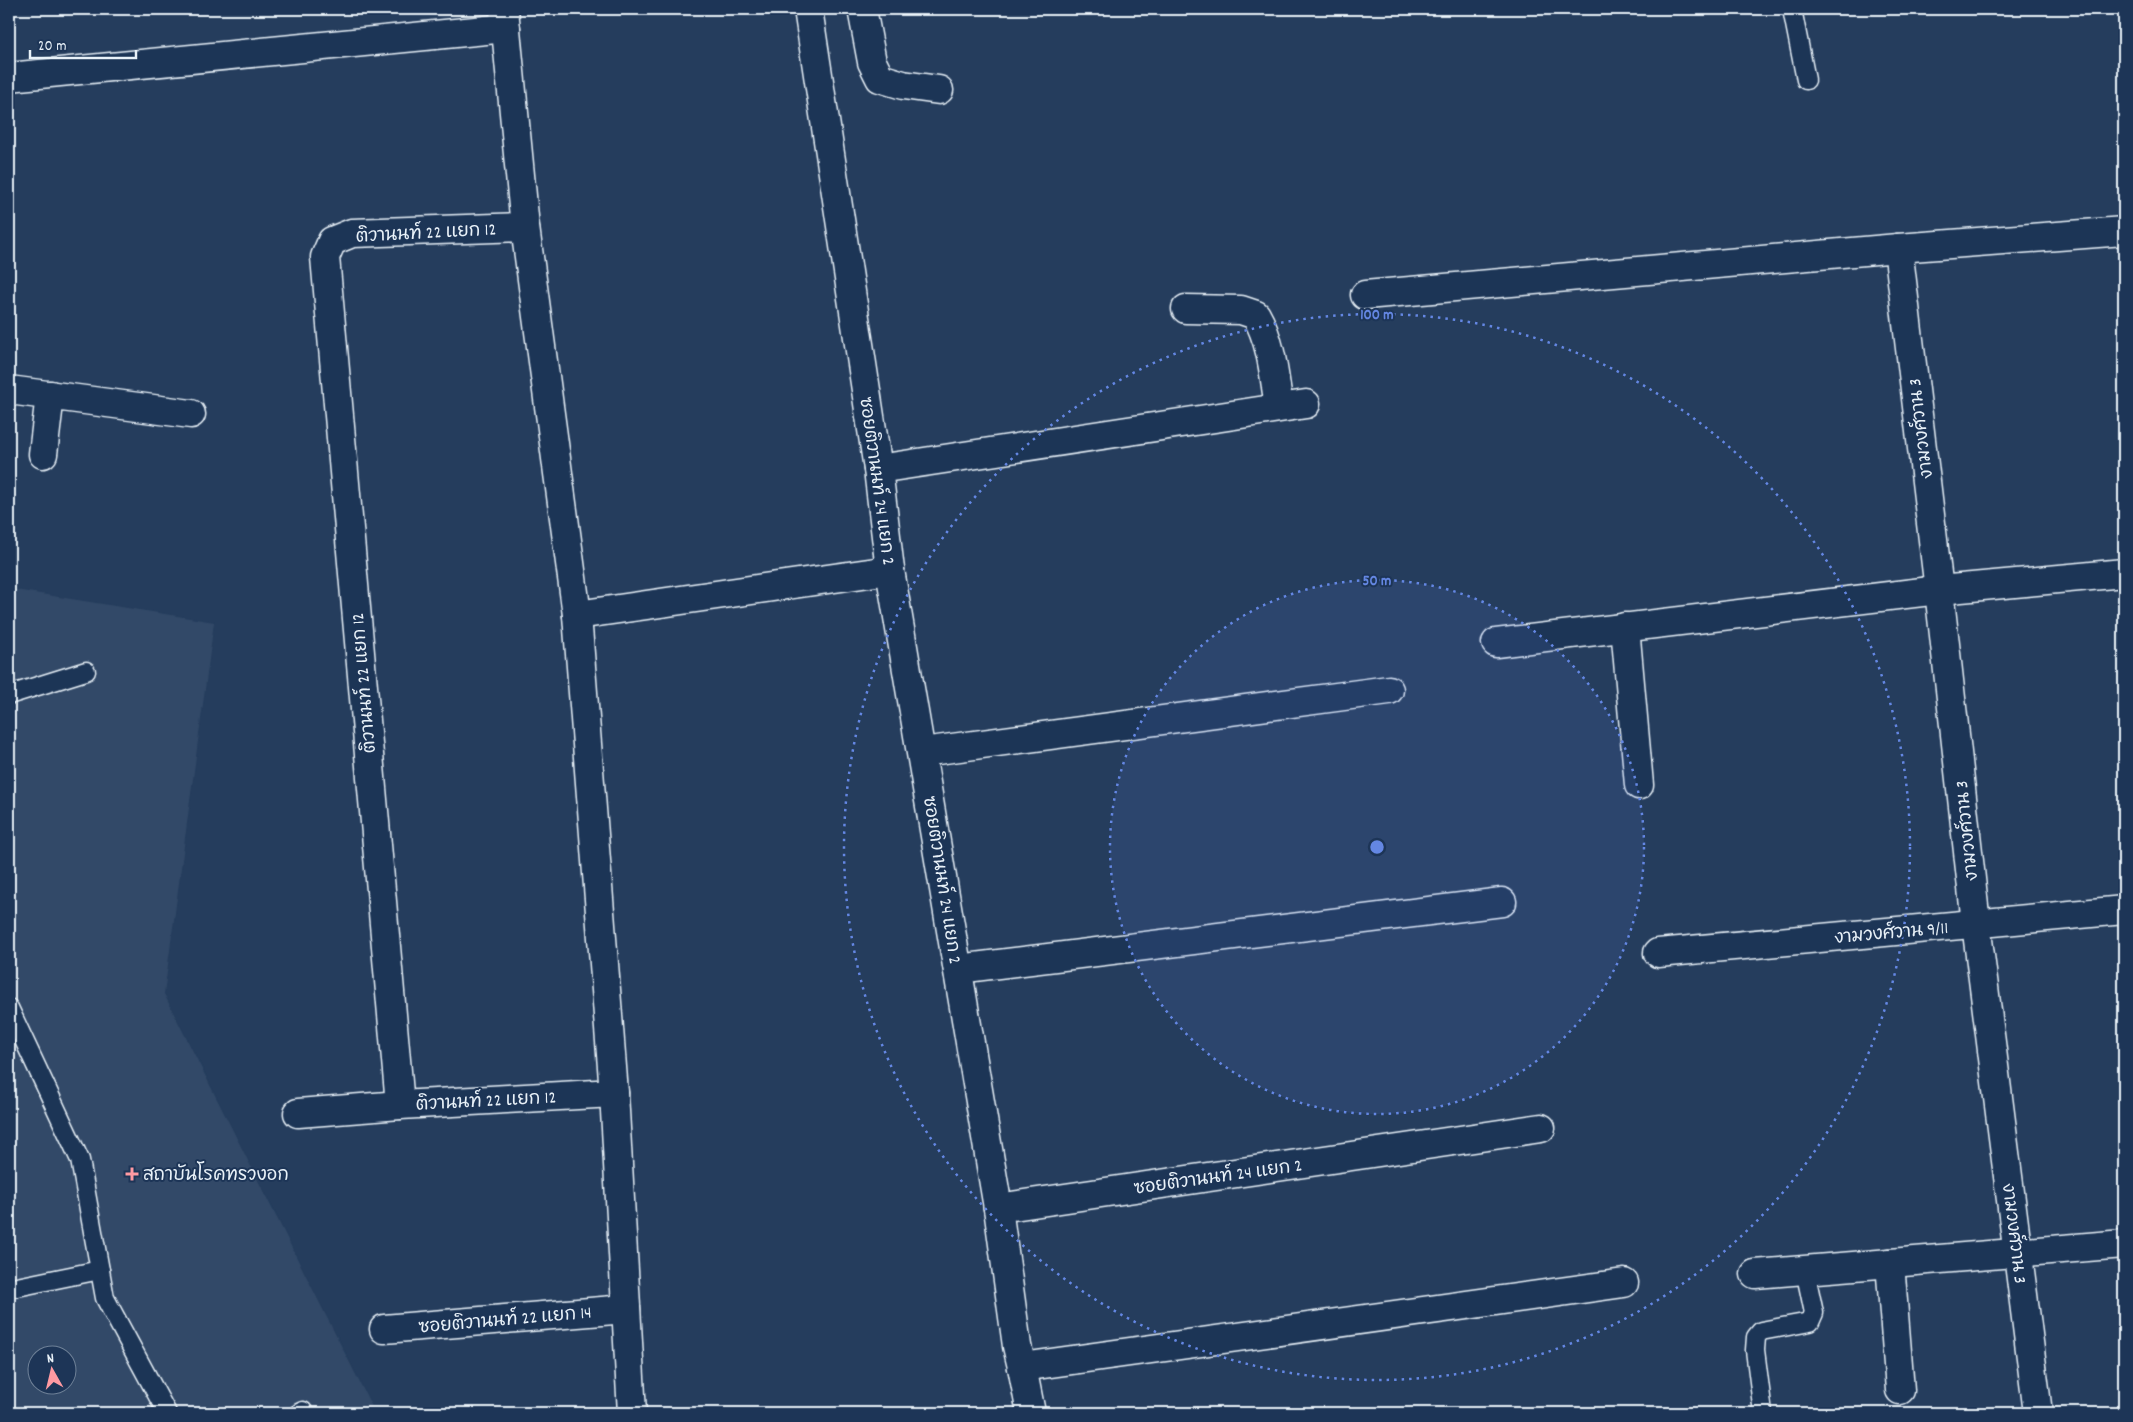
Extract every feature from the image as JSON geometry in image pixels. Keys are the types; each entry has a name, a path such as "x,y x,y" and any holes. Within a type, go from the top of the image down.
{"street":[{"name":"ซอยติวานนท์ 24 แยก 2","path":"808,9 878,469 890,570 998,1208 1542,1128"},
{"path":"862,9 872,62 880,78 904,85 938,90"},
{"path":"9,76 505,18 524,227 577,615 614,1093 632,1413"},
{"name":"ติวานนท์ 22 แยก 12","path":"524,227 352,233 332,241 326,257 400,1105 614,1093"},
{"path":"1365,295 1898,248 2124,231"},
{"name":"งามวงศ์วาน 3","path":"1898,248 1939,590 1976,924 2038,1413"},
{"path":"1186,309 1241,310 1256,315 1264,329 1270,348 1279,407"},
{"path":"9,390 191,414"},
{"path":"43,454 50,395"},
{"path":"878,469 1306,404"},
{"path":"577,615 890,570"},
{"path":"1496,643 1939,590 2124,573"},
{"path":"1625,628 1639,785"},
{"path":"922,752 1389,690"},
{"path":"958,969 1502,902"},
{"name":"งามวงศ์วาน 9/11","path":"1658,953 2124,910"},
{"path":"298,1113 400,1105"},
{"path":"998,1208 1017,1346 1031,1413"},
{"path":"1755,1274 2124,1244"},
{"path":"1890,1263 1900,1390"},
{"path":"1022,1367 1624,1283"},
{"name":"ซอยติวานนท์ 22 แยก 14","path":"384,1329 626,1309"}],"lane":[{"path":"1792,9 1806,80"},
{"path":"9,695 86,671"},
{"path":"9,1008 80,1160 105,1298 167,1413"},
{"path":"17,1288 100,1270"},
{"path":"1763,1413 1755,1350 1756,1337 1761,1331 1803,1325 1810,1322 1814,1313 1805,1270"}],"shaded area":[{"name":"สถาบันโรคทรวงอก","path":"9,589 214,622 164,994 375,1413 9,1413"}],"place":[{"name":"สถาบันโรคทรวงอก","path":"132,1174"}]}
